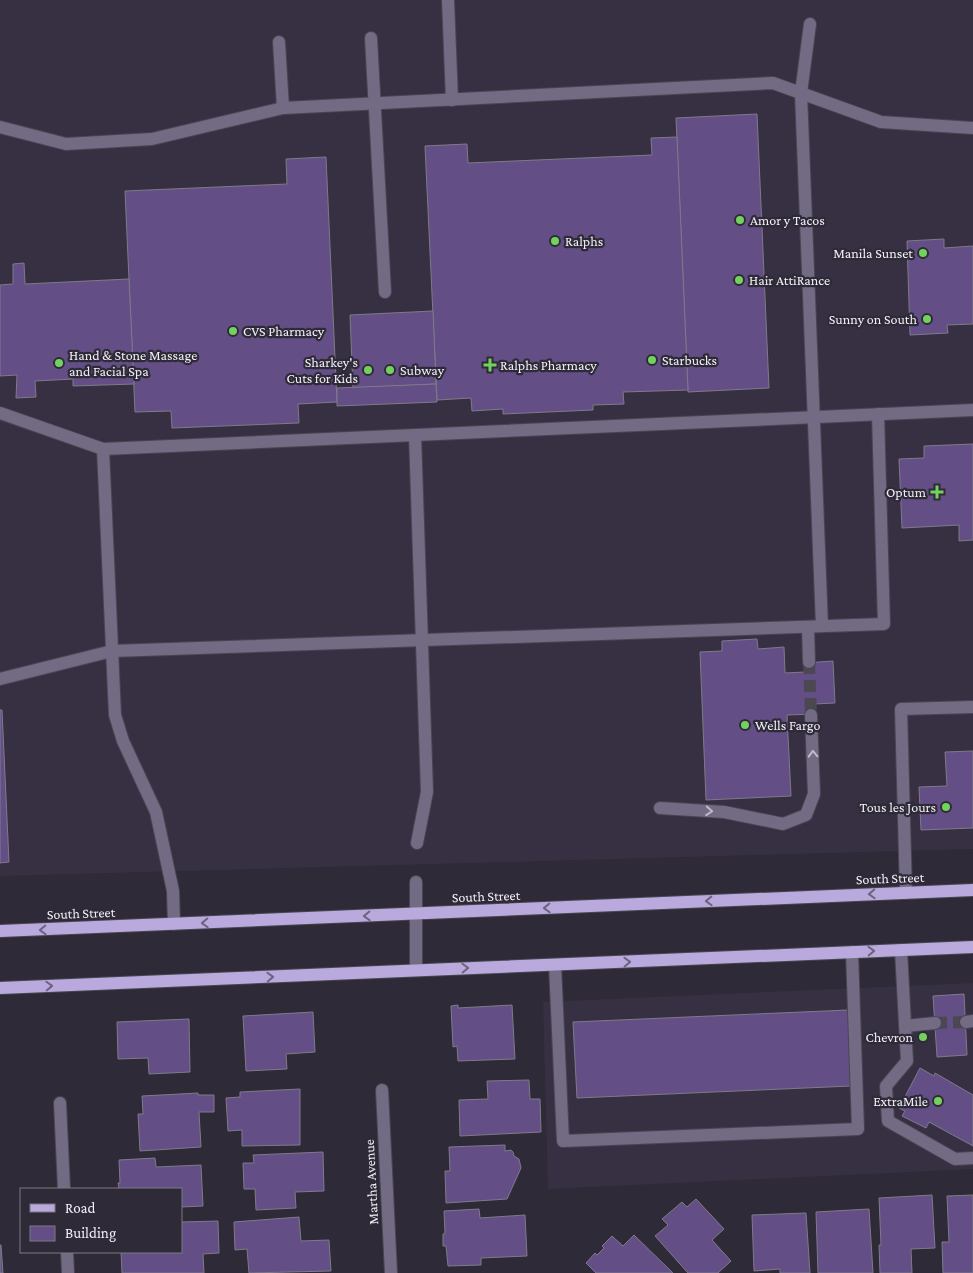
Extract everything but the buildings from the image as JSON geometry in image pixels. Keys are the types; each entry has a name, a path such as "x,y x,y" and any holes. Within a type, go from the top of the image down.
{"main road":[{"name":"South Street","path":"0,932 973,890"},
{"path":"0,988 973,947"}],"street":[{"path":"448,0 452,100"},
{"path":"810,24 802,93 822,626"},
{"path":"371,38 385,292"},
{"path":"279,42 283,108"},
{"path":"0,127 66,144 152,139 283,108 773,83 882,122 973,128"},
{"path":"0,413 104,449 973,410"},
{"path":"0,679 112,651 884,624 878,414"},
{"path":"415,435 427,792 417,843"},
{"path":"104,449 116,715 123,741 156,812 173,891 174,924"},
{"path":"808,626 809,662"},
{"path":"906,893 901,709 973,707"},
{"path":"660,808 724,812 783,824 806,816 814,794 811,715"},
{"path":"416,882 416,970"},
{"path":"902,950 906,1061 886,1086 888,1121 955,1159 973,1158"},
{"path":"555,965 563,1141 848,1129 858,1128 852,952"},
{"path":"905,1026 935,1023"},
{"name":"Martha Avenue","path":"382,1090 390,1273"},
{"path":"60,1103 64,1188"},
{"path":"67,1253 68,1273"}],"shaded area":[{"path":"0,0 973,0 973,849 0,876"},
{"path":"973,983 973,1169 548,1189 543,1002"}],"tunnel":[{"path":"809,662 811,715"},
{"path":"935,1023 966,1022"}],"place":[{"name":"Amor y Tacos","path":"740,220"},
{"name":"Ralphs","path":"555,241"},
{"name":"Manila Sunset","path":"923,253"},
{"name":"Hair AttiRance","path":"739,280"},
{"name":"Sunny on South","path":"927,319"},
{"name":"CVS Pharmacy","path":"233,331"},
{"name":"Starbucks","path":"652,360"},
{"name":"Hand & Stone Massage and Facial Spa","path":"59,363"},
{"name":"Ralphs Pharmacy","path":"490,365"},
{"name":"Sharkey's Cuts for Kids","path":"368,370"},
{"name":"Subway","path":"390,370"},
{"name":"Optum","path":"937,492"},
{"name":"Wells Fargo","path":"745,725"},
{"name":"Tous les Jours","path":"946,807"},
{"name":"Chevron","path":"923,1037"},
{"name":"ExtraMile","path":"938,1101"}]}
